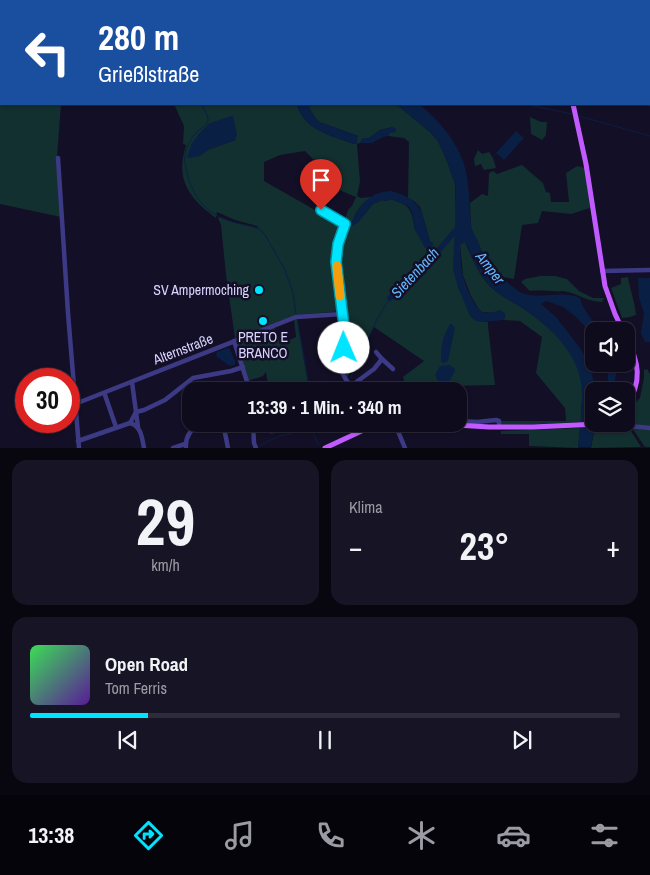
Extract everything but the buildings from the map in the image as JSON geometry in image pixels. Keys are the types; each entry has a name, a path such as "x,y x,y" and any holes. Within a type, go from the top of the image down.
{"main road":[{"path":"573,106 587,173 602,271 609,298 619,322"},
{"path":"635,358 638,370 635,388"},
{"path":"467,425 533,427 585,425"},
{"path":"325,448 356,432"}],"street":[{"path":"58,158 72,368"},
{"path":"321,210 345,224 336,257 345,336 342,372 348,382"},
{"path":"602,271 650,270"},
{"name":"Alternstraße","path":"80,402 296,317 342,314"},
{"path":"234,341 247,382"},
{"path":"376,352 393,369"},
{"path":"360,382 382,359"},
{"path":"136,412 165,400 198,376 231,371 243,367"},
{"path":"132,382 136,412 134,425"},
{"path":"105,395 116,427"},
{"path":"134,425 136,412"},
{"path":"467,421 496,420 499,421 499,427"},
{"path":"78,441 116,427 134,425"},
{"path":"134,425 142,434 144,448"},
{"path":"635,427 650,428"},
{"path":"174,448 185,446 191,432"},
{"path":"225,432 228,448"},
{"path":"253,432 256,448"},
{"path":"398,432 405,448"},
{"path":"77,433 79,448"}],"green space":[{"path":"0,105 61,105 57,158 61,217 0,204"},
{"path":"174,105 297,105 300,113 312,126 328,135 354,144 358,136 319,122 308,105 397,105 431,133 438,141 447,161 455,184 458,287 464,299 483,322 488,322 495,385 467,386 467,382 404,382 403,377 424,361 374,327 347,378 344,369 347,334 344,311 294,315 235,338 221,225 218,218 259,228 217,212 216,218 198,203 187,187 184,178 182,168 186,145 183,144 184,126","holes":["210,123 235,140 210,149 198,135","393,127 388,136 404,138 409,142 408,198 420,207 430,241 415,230 411,213 407,206 390,199 373,204 359,221 352,226 358,210 371,197 361,198 357,196 360,182 357,144 363,138 369,138 380,130","305,151 323,169 337,189 356,197 348,210 343,226 264,181 264,162 280,155"]},
{"path":"530,117 541,122 547,122 546,135 542,140 531,134"},
{"path":"478,150 482,154 489,152 496,168 484,170 481,164 475,166 474,159"},
{"path":"522,165 543,183 546,192 550,193 551,202 569,202 566,173 577,166 585,168 590,208 571,214 542,211 538,223 522,225 514,279 503,277 486,260 471,228 470,203 482,194 488,196 489,173 493,171 497,174"},
{"path":"465,242 476,267 488,284 499,294 543,323 561,340 575,360 582,383 581,422 501,425 501,421 566,421 565,408 536,373 542,337 520,321 504,320 505,314 482,312 478,308 463,275 460,244"},
{"path":"555,276 567,279 579,291 593,298 604,298 602,302 597,302 563,291 530,291 521,282 525,279"},
{"path":"628,277 636,315 622,318 611,288 621,284 621,278"},
{"path":"294,319 297,319 308,382 268,382 266,372 263,376 248,381 236,342 274,327 281,344 296,337"},
{"path":"647,369 650,374 650,428 635,428 635,404 640,398 644,370"},
{"path":"580,428 578,448 529,446 529,434 501,434 501,431"},
{"path":"635,428 650,430 650,447 645,447 635,432"},
{"path":"594,432 632,432 641,447 591,448"}],"water":[{"path":"297,105 308,105 319,122 358,136 357,144 320,131 305,120"},
{"name":"Amper","path":"397,105 420,105 433,116 455,144 463,161 467,176 472,229 485,258 493,268 520,292 534,295 565,295 580,298 586,312 594,322 585,322 585,327 563,307 546,301 541,304 556,317 580,348 585,356 585,372 591,372 594,382 585,382 585,432 594,432 591,447 578,447 582,402 581,385 574,360 560,340 543,323 499,294 487,283 476,266 465,242 460,245 461,268 466,284 478,309 486,313 500,310 505,314 504,320 483,322 476,321 470,316 453,269 455,184 438,141"},
{"path":"233,116 237,135 235,140 210,149 200,156 187,157 192,143 210,123"},
{"path":"393,127 396,129 396,132 390,133 388,136 372,143 360,143 363,138 369,138 380,130"},
{"path":"516,131 524,138 504,160 496,153"},
{"path":"324,182 330,184 332,190 330,196 324,198 318,196 316,190 318,184"},
{"path":"391,191 410,199 420,208 430,241 433,243 433,246 429,249 425,248 415,230 412,212 409,207 390,199 373,204 359,221 350,226 365,201 376,194"},
{"path":"638,278 650,278 650,342 645,342 641,333 644,313 639,298"},
{"path":"450,324 455,328 448,361 444,363 441,362 442,346"},
{"path":"228,348 235,361 235,365 230,366 217,357 217,352"},
{"path":"450,365 455,369 449,382 438,382 435,375 440,366"},
{"path":"607,372 616,372 615,382 608,382"}],"waterway":[{"path":"202,105 207,114 208,121 192,138 185,155 187,174 195,193 200,202 215,215 264,233 285,270 293,293 296,314"},
{"path":"529,105 572,114"},
{"path":"579,116 650,136"},
{"name":"Sietenbach","path":"390,298 432,258 455,231 461,228"},
{"name":"Sietenbach","path":"349,381 377,319 390,298"},
{"path":"297,319 308,382"},
{"name":"Sietenbach","path":"259,446 279,436 294,432"},
{"path":"312,432 319,446"}],"slow traffic":[{"path":"337,266 340,296"}],"place":[{"name":"SV Ampermoching","path":"259,290"},
{"name":"PRETO E BRANCO","path":"263,321"}],"route":[{"path":"321,210 345,224 336,257 345,336 344,348"}]}
